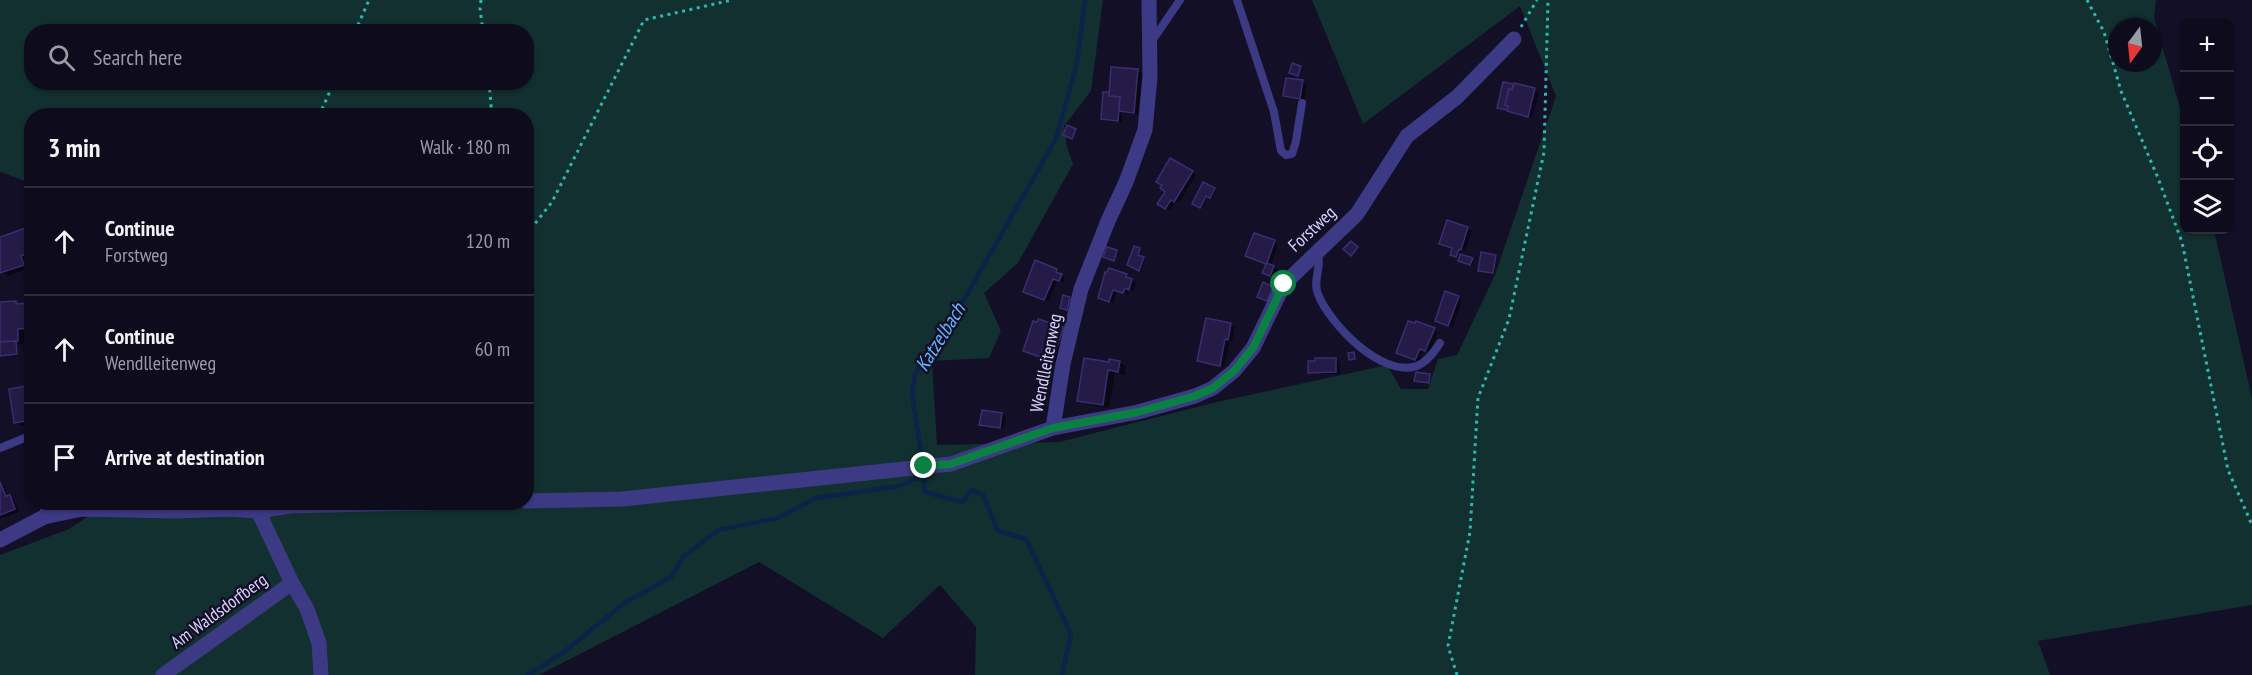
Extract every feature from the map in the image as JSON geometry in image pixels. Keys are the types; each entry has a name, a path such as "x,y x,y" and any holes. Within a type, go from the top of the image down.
{"street":[{"name":"Wendlleitenweg","path":"534,501 622,499 951,464 1053,428 1063,364 1081,289 1145,130 1150,76 1149,0"},
{"name":"Forstweg","path":"1053,428 1138,412 1195,396 1213,388 1234,371 1253,348 1284,284 1357,214 1407,136 1457,97 1514,39"},
{"path":"0,540 44,510"},
{"path":"128,510 202,510"},
{"path":"244,510 264,510"},
{"name":"Am Waldsdorfberg","path":"163,675 291,583 258,511"},
{"path":"291,583 307,609 319,643 321,675"}],"lane":[{"path":"1149,40 1154,38 1180,0"},
{"path":"1238,0 1274,111 1281,151 1286,155 1292,154 1295,147 1302,103"},
{"path":"1316,251 1319,257 1316,287 1318,296 1341,331 1352,342 1379,358 1407,367 1416,366 1425,361 1440,343"},
{"path":"0,448 24,438"}],"path":[{"path":"359,24 369,0"},
{"path":"481,0 482,24"},
{"path":"534,225 552,202 644,20 732,0"},
{"path":"1514,39 1537,0"},
{"path":"1458,675 1448,646 1470,532 1479,398 1509,319 1544,152 1548,0"},
{"path":"2087,0 2104,32 2121,90 2182,242 2228,470 2252,525"},
{"path":"323,108 330,90"},
{"path":"490,90 491,108"}],"green space":[{"path":"0,0 1103,0 1091,91 1064,126 1067,147 1073,164 1018,263 984,293 1001,331 989,358 932,361 937,445 1059,442 1213,403 1387,365 1401,389 1428,389 1438,359 1457,355 1495,275 1556,96 1520,6 1363,124 1312,0 2156,0 2154,18 2108,18 2108,72 2162,72 2162,45 2180,108 2180,234 2215,234 2252,398 2252,605 2038,641 2050,675 975,675 976,627 940,585 883,638 759,562 539,675 0,675 0,555 69,529 98,510 534,510 534,108 24,108 24,181 0,172"}],"building":[{"path":"1292,63 1301,66 1298,76 1289,73"},
{"path":"1111,67 1138,69 1134,113 1118,111 1120,97 1109,96"},
{"path":"1286,78 1303,80 1300,99 1283,96"},
{"path":"1503,82 1513,84 1512,90 1509,89 1505,105 1508,106 1508,110 1497,108"},
{"path":"1514,83 1535,88 1528,117 1507,111 1508,106 1505,105 1509,89 1512,90"},
{"path":"1103,92 1109,92 1109,96 1120,97 1118,121 1101,119"},
{"path":"1067,125 1076,129 1072,139 1063,135"},
{"path":"1170,158 1193,171 1174,202 1171,200 1165,209 1157,204 1165,192 1160,188 1162,185 1156,182"},
{"path":"1203,182 1215,188 1210,198 1206,196 1200,208 1192,204"},
{"path":"1447,220 1468,227 1461,250 1459,249 1456,257 1450,255 1452,248 1439,244"},
{"path":"24,229 24,255 21,256 24,265 0,273 0,237"},
{"path":"1254,233 1275,240 1267,263 1274,266 1270,276 1262,273 1266,264 1245,256"},
{"path":"1351,241 1358,247 1351,256 1343,249"},
{"path":"1134,246 1140,248 1138,255 1144,257 1139,271 1127,265"},
{"path":"1107,247 1117,250 1114,261 1103,257"},
{"path":"1481,252 1496,255 1493,273 1478,271"},
{"path":"1460,254 1473,258 1470,265 1458,261"},
{"path":"1035,260 1057,269 1056,272 1062,274 1059,281 1053,279 1044,300 1023,292"},
{"path":"1109,268 1127,274 1126,277 1132,279 1129,290 1125,288 1123,293 1113,290 1109,302 1098,298 1105,272"},
{"path":"1263,282 1273,287 1267,301 1257,297"},
{"path":"1445,291 1459,296 1448,326 1435,321"},
{"path":"1063,295 1070,297 1067,310 1060,308"},
{"path":"16,301 16,304 24,304 24,329 18,329 18,341 0,342 0,302"},
{"path":"1206,318 1231,323 1228,340 1225,339 1220,366 1197,361"},
{"path":"1038,319 1064,327 1052,361 1023,351 1033,321 1037,322"},
{"path":"1408,321 1415,323 1416,321 1435,328 1425,351 1420,349 1415,360 1396,353"},
{"path":"16,341 17,354 0,356 0,342"},
{"path":"1354,352 1355,359 1349,360 1348,353"},
{"path":"1084,358 1109,362 1109,359 1120,361 1118,372 1108,370 1103,405 1077,401"},
{"path":"1315,358 1336,358 1336,372 1308,373 1308,361 1315,361"},
{"path":"1416,372 1430,374 1429,383 1414,381"},
{"path":"24,386 24,421 14,423 9,389"},
{"path":"982,410 1002,413 1000,428 979,425"},
{"path":"0,482 6,496 10,495 15,509 0,515"}],"waterway":[{"name":"Katzelbach","path":"1062,675 1071,634 1026,539 998,531 983,495 972,490 962,502 925,492 912,395 915,374 969,291 1056,139 1077,62 1085,0"},
{"path":"528,675 564,652 623,604 671,577 683,557 718,530 778,518 816,498 900,486 923,475"}],"route":[{"path":"924,466 951,464 1053,428 1138,412 1195,396 1213,388 1234,371 1253,348 1284,284"}]}
